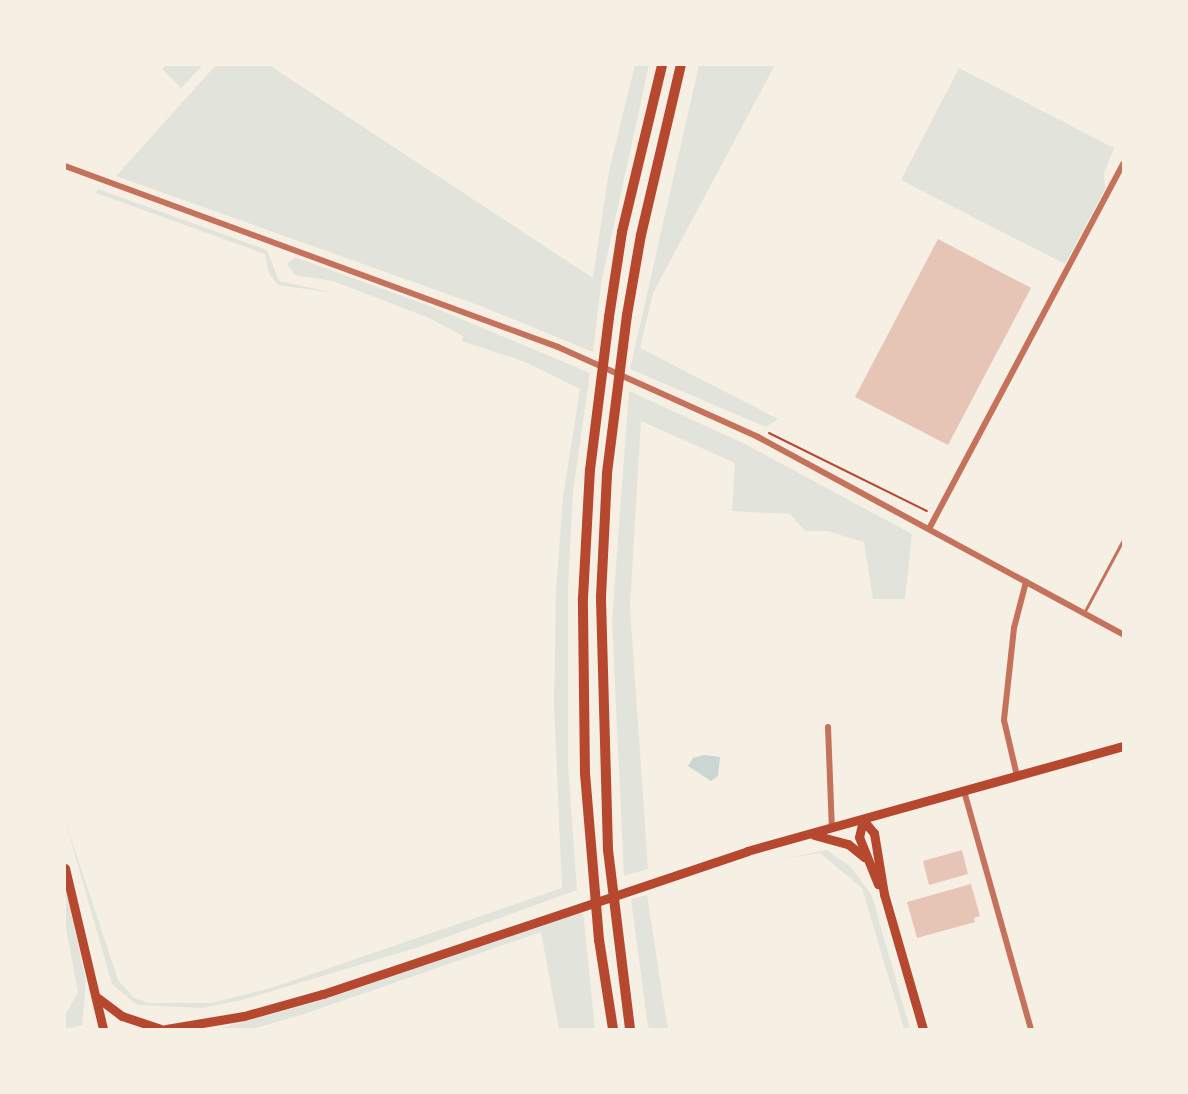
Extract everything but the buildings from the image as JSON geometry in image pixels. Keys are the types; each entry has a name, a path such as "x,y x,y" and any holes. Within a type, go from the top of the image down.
{"highway":[{"path":"613,1029 598,940 585,774 583,598 590,470 609,317 622,232 663,65"},
{"path":"630,1029 616,935 602,760 603,556 607,473 627,315 641,236 681,65"}],"main road":[{"path":"98,998 122,1016 164,1029 244,1016 323,994 651,882 1123,746"},
{"path":"863,820 859,837 865,858 884,894"},
{"path":"863,820 874,833 884,894 923,1029"},
{"path":"809,835 848,844 865,858"},
{"path":"65,868 98,998 103,1029"}],"street":[{"path":"930,527 1123,164"},
{"path":"65,166 558,347 758,437 930,527 1123,634"},
{"path":"1017,776 1004,720 1014,628 1026,582"},
{"path":"828,727 832,829"},
{"path":"964,791 1031,1029"}],"lane":[{"path":"1084,613 1123,540"}],"path":[{"path":"759,428 935,517"}],"shaded area":[{"path":"166,65 203,65 181,88 162,69"},
{"path":"216,65 269,65 593,278 609,171 635,65 649,65 601,284 593,352 481,306 116,176"},
{"path":"699,65 775,65 653,293 640,348 778,419 766,427 630,369"},
{"path":"959,68 1114,148 1104,173 1105,189 1065,264 901,180"},
{"path":"98,189 267,250 279,281 334,293 278,285 269,274 265,254 96,193"},
{"path":"295,257 435,308 590,373 573,492 568,589 568,765 577,890 419,947 242,1000 202,1008 137,1005 112,984 65,820 118,980 134,998 149,1003 212,1003 274,987 562,888 554,704 556,590 563,497 580,389 525,362 462,341 463,336 429,318 333,281 295,275 287,264"},
{"path":"629,391 745,444 912,534 905,599 873,599 864,542 827,531 805,531 790,514 732,511 735,463 641,421 630,607 648,869 624,876 612,621"},
{"path":"704,755 720,757 718,776 711,781 688,766 693,758"},
{"path":"827,850 851,867 872,896 910,1029 904,1029 862,888 820,853 778,860"},
{"path":"65,886 86,981 82,1025 65,1029 65,1015 78,993 65,923"},
{"path":"647,895 668,1029 649,1029 647,1020 631,899"},
{"path":"583,912 595,1029 559,1029 541,932 304,1014 252,1029 217,1029 317,1002"}]}
